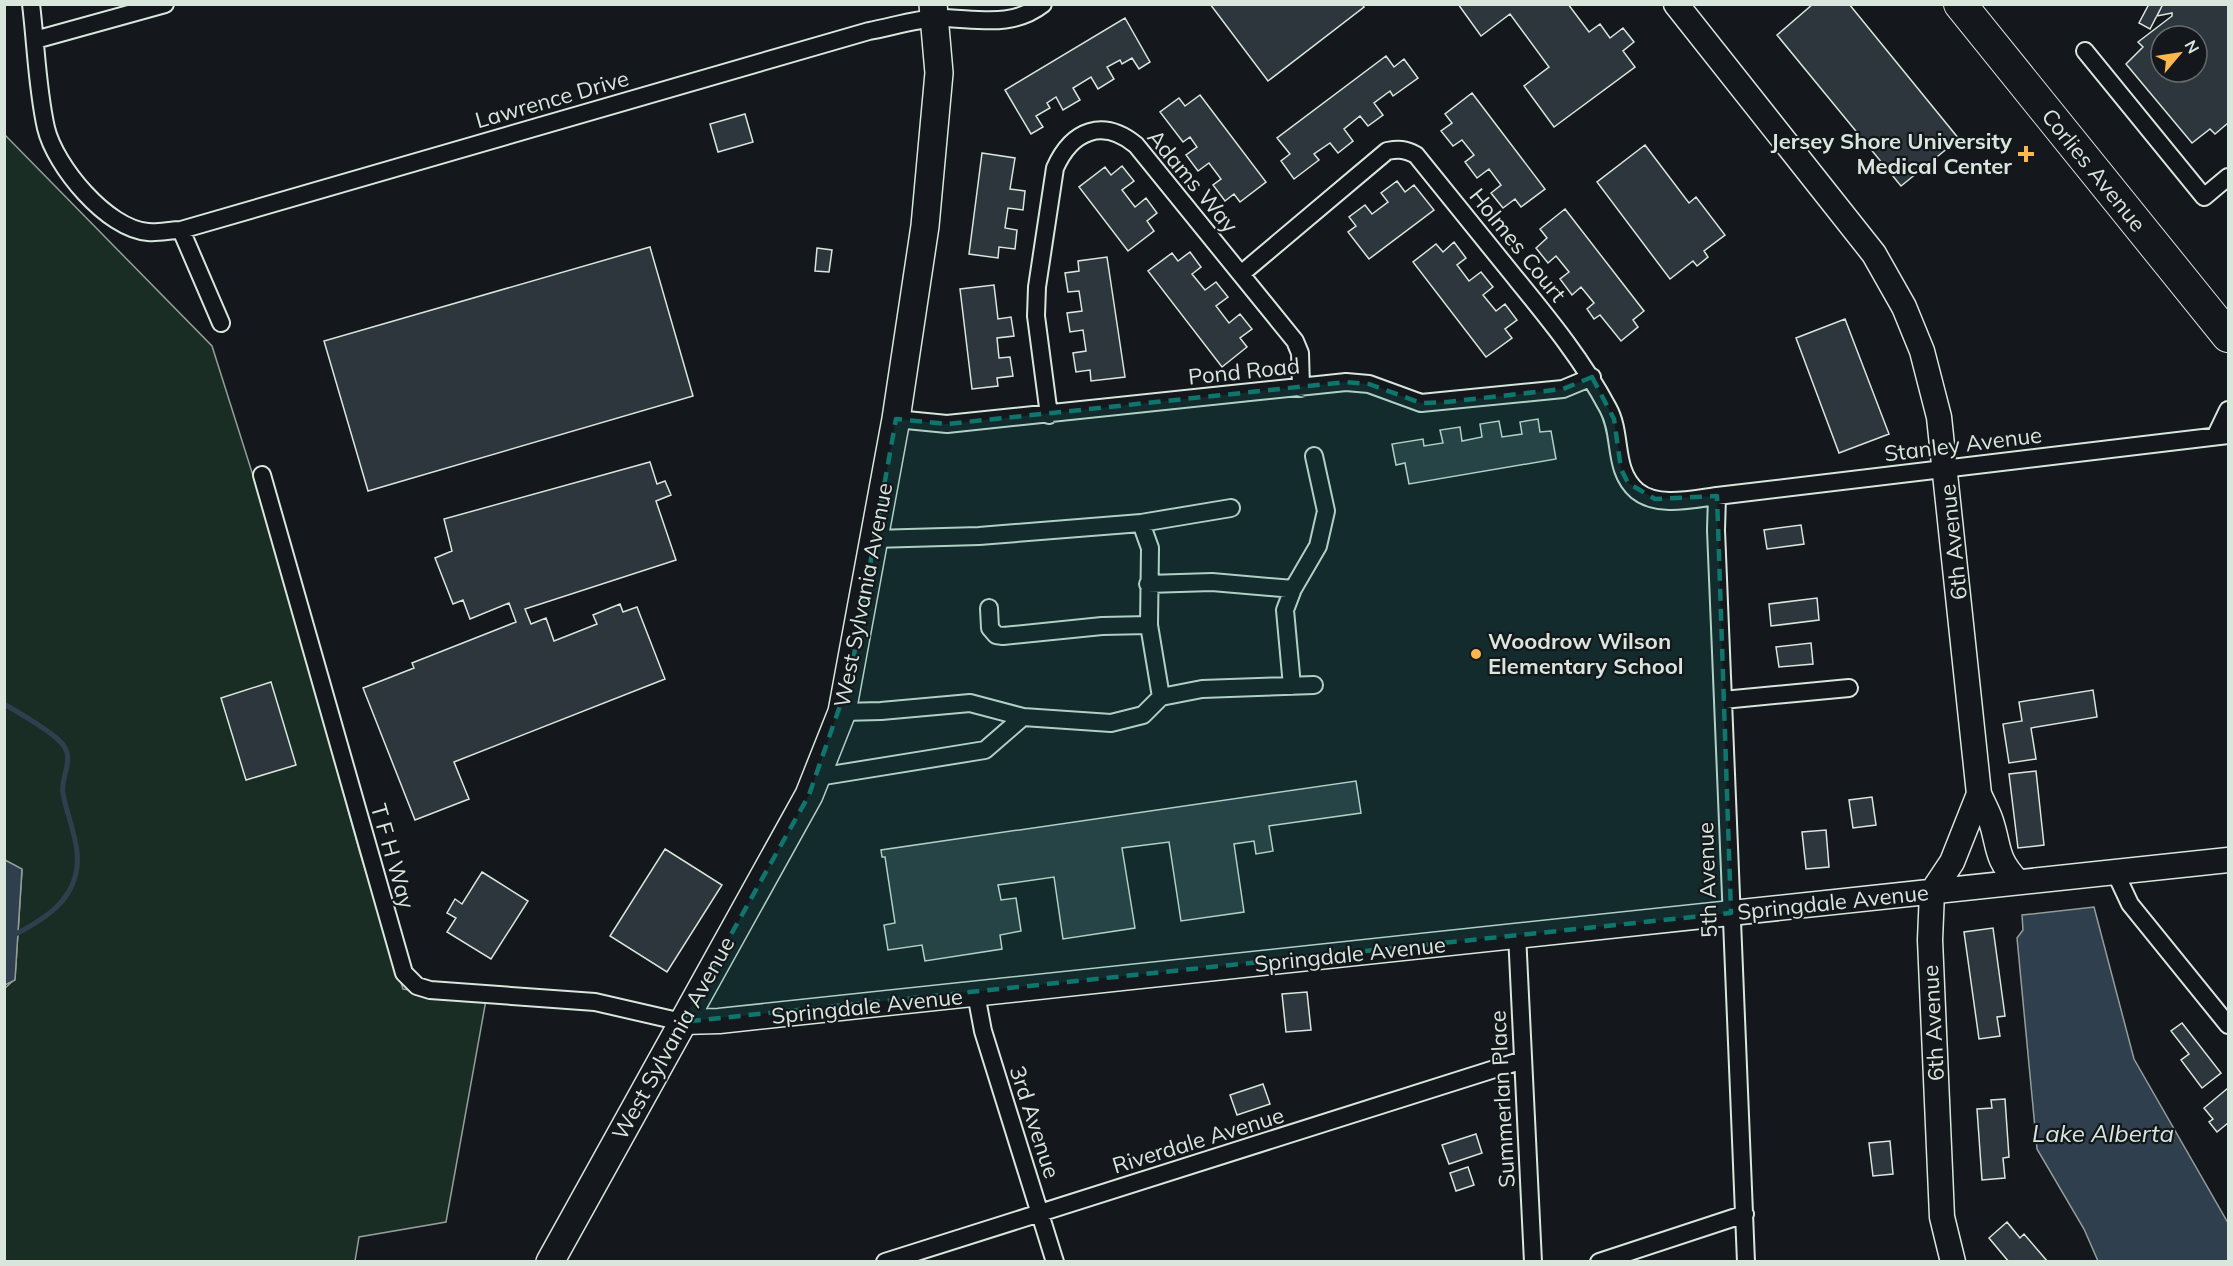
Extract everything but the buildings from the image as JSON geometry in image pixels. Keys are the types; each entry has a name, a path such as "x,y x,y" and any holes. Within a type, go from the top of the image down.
{"highway":[{"name":"Corlies Avenue","path":"1960,4 2229,336"}],"main road":[{"name":"West Sylvania Avenue","path":"550,1262 818,777 842,712 896,419 925,226 936,130 939,73 935,11"}],"street":[{"name":"Lawrence Drive","path":"31,4 46,129 56,153 71,178 96,204 128,224 147,232 181,230 935,11 1000,22 1026,14 1043,4"},
{"path":"35,40 165,4"},
{"name":"6th Avenue","path":"1676,4 1874,254 1904,307 1922,351 1938,410 1979,794 1991,821 1995,846 2003,866 2017,881"},
{"path":"2085,51 2204,197 2229,177"},
{"name":"Adams Way","path":"1049,415 1036,316 1037,287 1056,168 1061,154 1071,143 1082,135 1098,130 1111,130 1136,145 1295,341 1300,353 1301,388"},
{"name":"Holmes Court","path":"1241,274 1387,151 1399,148 1408,150 1416,155 1560,332 1592,377 1614,420 1621,469 1628,483 1640,493 1655,499 1671,501 1717,496"},
{"path":"181,230 221,323"},
{"name":"Pond Road","path":"896,419 947,424 1356,382 1369,384 1421,403 1563,389 1592,377"},
{"name":"Stanley Avenue","path":"1717,496 2222,435 2229,410"},
{"path":"1292,686 1285,610 1293,589 1318,546 1326,511 1314,456"},
{"name":"T F H Way","path":"262,475 400,964 408,978 417,986 430,990 595,1002 682,1022"},
{"name":"5th Avenue","path":"1717,496 1746,1262"},
{"path":"873,539 980,536 1141,523 1231,508"},
{"path":"1141,523 1150,548 1149,625 1161,698"},
{"path":"1148,584 1212,582 1293,589"},
{"path":"990,608 990,628 996,635 1003,636 1102,626 1149,625"},
{"path":"842,712 917,709 970,703 1023,717 1111,723 1143,715 1161,698 1202,689 1314,685"},
{"path":"1723,700 1849,688"},
{"path":"818,777 985,750 1023,717"},
{"name":"6th Avenue","path":"1953,1262 1942,1216 1930,940 1932,892 1952,862 1979,794"},
{"name":"Springdale Avenue","path":"682,1022 719,1021 1517,934 2229,860"},
{"path":"2115,872 2130,904 2229,1025"},
{"name":"Summerlan Place","path":"1517,934 1533,1262"},
{"name":"3rd Avenue","path":"976,994 983,1031 1055,1262"},
{"name":"Riverdale Avenue","path":"885,1262 1523,1060"},
{"path":"1599,1262 1744,1214"}],"highlighted area":[{"path":"1592,377 1614,419 1621,469 1628,483 1655,499 1717,496 1731,913 682,1022 809,795 850,677 896,419 947,424 1346,382 1369,384 1421,403 1447,402 1563,389"}],"green space":[{"path":"4,134 212,346 274,542 360,853 403,989 486,1000 446,1222 359,1237 355,1261 5,1261 4,989 15,979 22,870 4,860"}],"water":[{"path":"5,860 22,869 15,980 5,985"},
{"name":"Lake Alberta","path":"2094,907 2134,1059 2228,1223 2228,1261 2098,1261 2084,1229 2037,1149 2017,938 2023,930 2022,915"}],"waterway":[{"path":"4,704 60,741 67,752 63,794 77,852 77,869 66,896 45,917 4,940"}],"place":[{"name":"Jersey Shore University Medical Center","path":"2026,154"},
{"name":"Woodrow Wilson Elementary School","path":"1476,654"}]}
